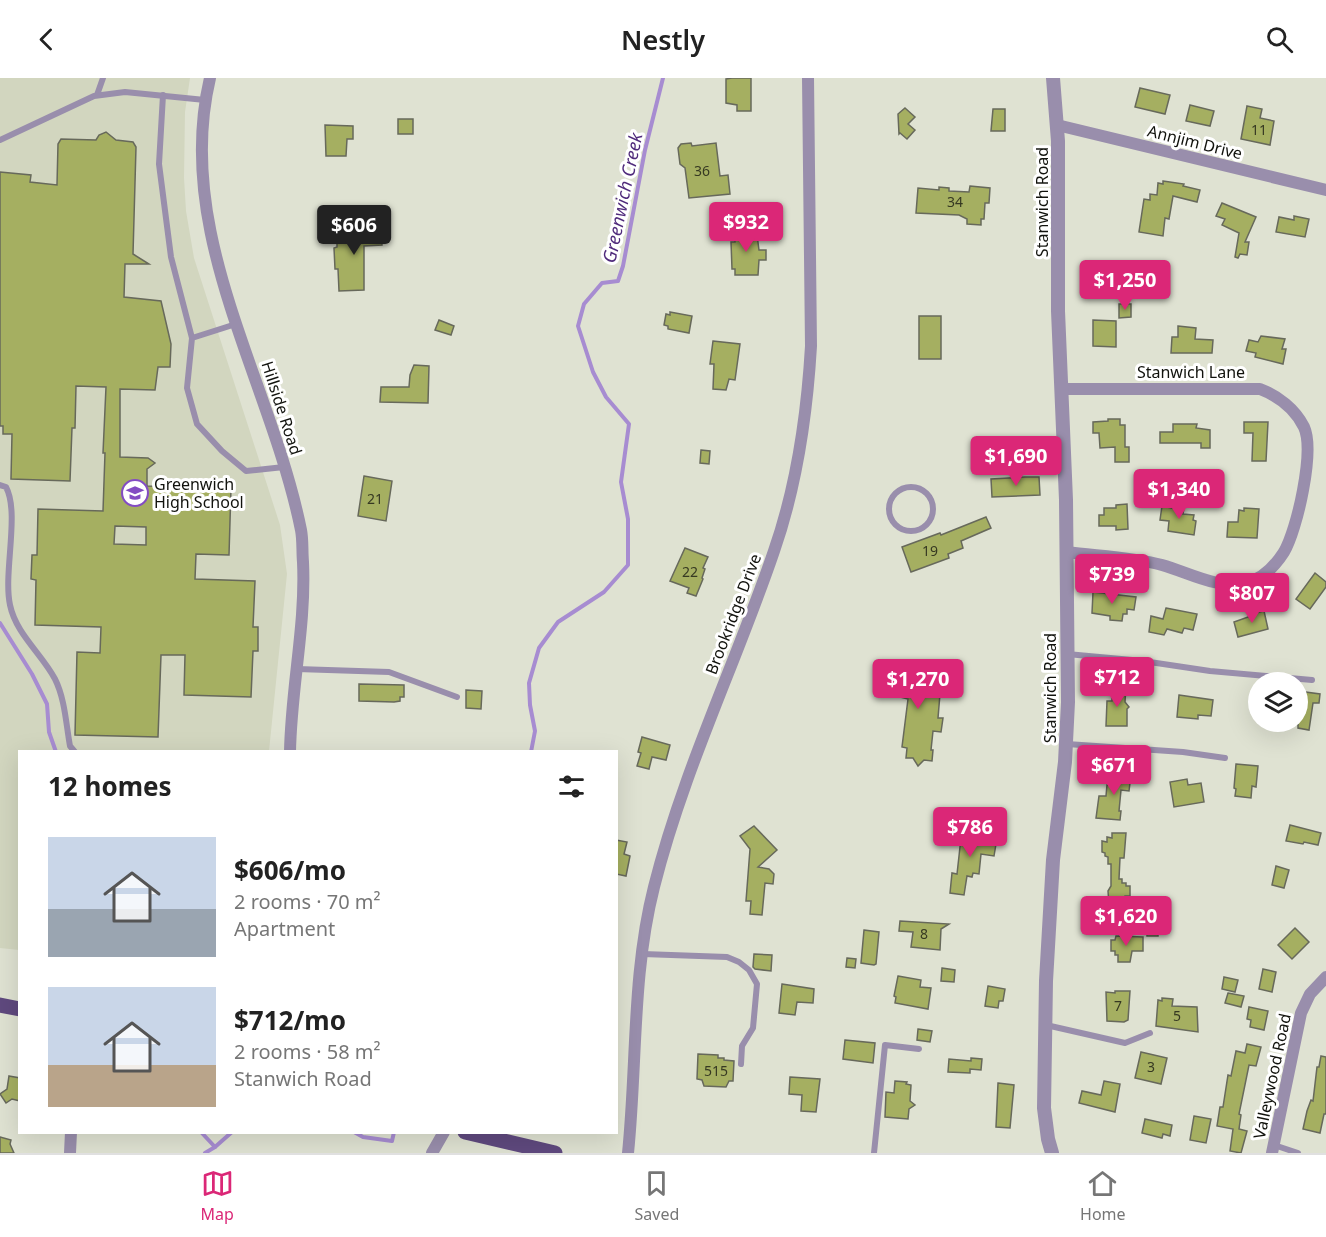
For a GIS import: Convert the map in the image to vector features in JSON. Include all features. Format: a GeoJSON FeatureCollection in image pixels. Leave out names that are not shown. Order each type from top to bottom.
{"type":"FeatureCollection","features":[{"type":"Feature","properties":{"kind":"main road"},"geometry":{"type":"LineString","coordinates":[[0,1005],[18,1009]]}},
{"type":"Feature","properties":{"kind":"main road"},"geometry":{"type":"LineString","coordinates":[[474,1134],[555,1153]]}},
{"type":"Feature","properties":{"kind":"street","name":"Hillside Road"},"geometry":{"type":"LineString","coordinates":[[210,78],[202,132],[202,177],[207,216],[214,251],[284,467],[301,533],[303,607],[291,728],[291,750]]}},
{"type":"Feature","properties":{"kind":"street","name":"Brookridge Drive"},"geometry":{"type":"LineString","coordinates":[[628,1153],[643,954],[654,888],[676,813],[774,551],[797,463],[811,346],[808,78]]}},
{"type":"Feature","properties":{"kind":"street","name":"Stanwich Road"},"geometry":{"type":"LineString","coordinates":[[1052,1153],[1044,1107],[1045,1025],[1051,884],[1067,744],[1067,552],[1058,311],[1057,125],[1053,78]]}},
{"type":"Feature","properties":{"kind":"street","name":"Annjim Drive"},"geometry":{"type":"LineString","coordinates":[[1057,125],[1326,190]]}},
{"type":"Feature","properties":{"kind":"street","name":"Stanwich Lane"},"geometry":{"type":"LineString","coordinates":[[1060,389],[1260,389],[1282,400],[1292,410],[1304,427],[1307,438],[1305,479],[1286,550],[1270,571],[1259,578],[1248,583],[1221,584],[1162,565],[1067,552]]}},
{"type":"Feature","properties":{"kind":"street","name":"Valleywood Road"},"geometry":{"type":"LineString","coordinates":[[1273,1149],[1301,1013],[1310,994],[1326,977]]}},
{"type":"Feature","properties":{"kind":"street"},"geometry":{"type":"LineString","coordinates":[[70,1153],[71,1134]]}},
{"type":"Feature","properties":{"kind":"street"},"geometry":{"type":"LineString","coordinates":[[432,1153],[443,1134]]}},
{"type":"Feature","properties":{"kind":"lane"},"geometry":{"type":"LineString","coordinates":[[97,95],[103,78]]}},
{"type":"Feature","properties":{"kind":"lane"},"geometry":{"type":"LineString","coordinates":[[0,140],[97,95],[125,92],[205,100]]}},
{"type":"Feature","properties":{"kind":"lane"},"geometry":{"type":"LineString","coordinates":[[163,95],[159,164],[171,257],[192,338],[188,388],[197,424],[222,451],[246,471],[284,467]]}},
{"type":"Feature","properties":{"kind":"lane"},"geometry":{"type":"LineString","coordinates":[[192,338],[237,324]]}},
{"type":"Feature","properties":{"kind":"lane"},"geometry":{"type":"LineString","coordinates":[[0,485],[6,487],[11,502],[8,591],[10,607],[16,625],[36,650],[55,680],[70,746],[73,750]]}},
{"type":"Feature","properties":{"kind":"lane"},"geometry":{"type":"LineString","coordinates":[[913,487],[925,492],[930,498],[933,511],[928,524],[916,531],[909,531],[896,526],[889,514],[889,507],[890,501],[899,490],[913,487]]}},
{"type":"Feature","properties":{"kind":"lane"},"geometry":{"type":"LineString","coordinates":[[1067,654],[1143,661],[1210,671],[1312,680]]}},
{"type":"Feature","properties":{"kind":"lane"},"geometry":{"type":"LineString","coordinates":[[297,669],[389,672],[457,697]]}},
{"type":"Feature","properties":{"kind":"lane"},"geometry":{"type":"LineString","coordinates":[[1067,744],[1183,752],[1225,758]]}},
{"type":"Feature","properties":{"kind":"lane"},"geometry":{"type":"LineString","coordinates":[[643,954],[727,957],[740,962],[749,970],[757,984],[757,991],[753,1028],[742,1046],[741,1064]]}},
{"type":"Feature","properties":{"kind":"lane"},"geometry":{"type":"LineString","coordinates":[[1045,1025],[1125,1042],[1150,1033]]}},
{"type":"Feature","properties":{"kind":"lane"},"geometry":{"type":"LineString","coordinates":[[873,1153],[885,1046],[919,1049]]}},
{"type":"Feature","properties":{"kind":"lane"},"geometry":{"type":"LineString","coordinates":[[1273,1149],[1298,1153]]}},
{"type":"Feature","properties":{"kind":"shaded area","name":"Greenwich High School"},"geometry":{"type":"Polygon","coordinates":[[[0,78],[190,78],[185,112],[184,178],[186,211],[194,258],[280,525],[287,574],[269,750],[18,750],[18,950],[0,948],[0,78]]]}},
{"type":"Feature","properties":{"kind":"building"},"geometry":{"type":"Polygon","coordinates":[[[751,78],[751,111],[737,111],[737,105],[726,103],[726,79],[751,78]]]}},
{"type":"Feature","properties":{"kind":"building"},"geometry":{"type":"Polygon","coordinates":[[[1140,88],[1170,95],[1165,114],[1135,107],[1140,88]]]}},
{"type":"Feature","properties":{"kind":"building"},"geometry":{"type":"Polygon","coordinates":[[[1190,105],[1214,111],[1210,126],[1186,121],[1190,105]]]}},
{"type":"Feature","properties":{"kind":"building"},"geometry":{"type":"Polygon","coordinates":[[[1247,106],[1262,109],[1260,118],[1274,121],[1270,145],[1241,139],[1247,106]]]}},
{"type":"Feature","properties":{"kind":"building"},"geometry":{"type":"Polygon","coordinates":[[[905,108],[915,117],[908,124],[915,130],[907,139],[899,134],[898,114],[905,108]]]}},
{"type":"Feature","properties":{"kind":"building"},"geometry":{"type":"Polygon","coordinates":[[[993,109],[1005,109],[1005,131],[991,131],[993,109]]]}},
{"type":"Feature","properties":{"kind":"building"},"geometry":{"type":"Polygon","coordinates":[[[398,119],[413,119],[413,134],[398,134],[398,119]]]}},
{"type":"Feature","properties":{"kind":"building"},"geometry":{"type":"Polygon","coordinates":[[[325,125],[353,126],[353,139],[347,139],[346,156],[326,156],[325,125]]]}},
{"type":"Feature","properties":{"kind":"building"},"geometry":{"type":"Polygon","coordinates":[[[106,132],[116,140],[133,142],[136,147],[133,254],[149,264],[125,264],[124,297],[161,301],[171,344],[170,367],[158,367],[155,390],[120,389],[120,457],[148,458],[155,463],[147,469],[147,486],[231,488],[229,555],[196,554],[195,579],[255,581],[253,627],[258,627],[258,651],[253,651],[251,697],[184,695],[185,655],[161,655],[158,737],[75,735],[77,652],[100,653],[101,627],[35,625],[36,580],[31,579],[32,555],[37,555],[38,509],[103,511],[106,387],[76,386],[70,481],[11,479],[12,434],[3,434],[3,426],[0,426],[0,172],[31,175],[30,182],[57,185],[58,144],[61,139],[96,140],[99,135],[106,132]],[[115,526],[114,544],[146,545],[146,527],[115,526]]]}},
{"type":"Feature","properties":{"kind":"building"},"geometry":{"type":"Polygon","coordinates":[[[691,143],[692,146],[716,143],[720,176],[728,175],[730,194],[689,198],[685,168],[680,164],[678,148],[681,144],[691,143]]]}},
{"type":"Feature","properties":{"kind":"building"},"geometry":{"type":"Polygon","coordinates":[[[1163,181],[1184,184],[1183,186],[1200,190],[1197,202],[1173,196],[1169,219],[1165,218],[1163,236],[1139,232],[1144,199],[1150,200],[1150,194],[1157,195],[1158,183],[1163,184],[1163,181]]]}},
{"type":"Feature","properties":{"kind":"building"},"geometry":{"type":"Polygon","coordinates":[[[970,186],[990,188],[989,203],[985,203],[984,219],[981,219],[981,225],[967,224],[967,219],[959,215],[916,213],[918,188],[939,190],[939,187],[949,188],[949,191],[969,192],[970,186]]]}},
{"type":"Feature","properties":{"kind":"building"},"geometry":{"type":"Polygon","coordinates":[[[1222,203],[1256,217],[1245,242],[1249,242],[1247,255],[1240,254],[1238,258],[1235,257],[1239,233],[1222,225],[1225,219],[1216,216],[1222,203]]]}},
{"type":"Feature","properties":{"kind":"building"},"geometry":{"type":"Polygon","coordinates":[[[1294,216],[1309,219],[1305,237],[1276,232],[1279,217],[1294,220],[1294,216]]]}},
{"type":"Feature","properties":{"kind":"building"},"geometry":{"type":"Polygon","coordinates":[[[751,227],[751,235],[757,235],[759,250],[766,250],[766,260],[759,260],[758,275],[735,275],[735,269],[732,269],[731,242],[735,242],[734,228],[751,227]]]}},
{"type":"Feature","properties":{"kind":"building"},"geometry":{"type":"Polygon","coordinates":[[[381,228],[382,245],[364,246],[364,290],[339,291],[334,248],[337,247],[337,230],[381,228]]]}},
{"type":"Feature","properties":{"kind":"building"},"geometry":{"type":"Polygon","coordinates":[[[1119,304],[1131,304],[1131,317],[1119,318],[1119,304]]]}},
{"type":"Feature","properties":{"kind":"building"},"geometry":{"type":"Polygon","coordinates":[[[670,312],[692,316],[689,333],[668,329],[668,326],[664,325],[666,314],[670,315],[670,312]]]}},
{"type":"Feature","properties":{"kind":"building"},"geometry":{"type":"Polygon","coordinates":[[[919,316],[941,316],[941,359],[919,359],[919,316]]]}},
{"type":"Feature","properties":{"kind":"building"},"geometry":{"type":"Polygon","coordinates":[[[439,320],[454,326],[451,335],[435,330],[439,320]]]}},
{"type":"Feature","properties":{"kind":"building"},"geometry":{"type":"Polygon","coordinates":[[[1093,320],[1116,321],[1116,347],[1093,346],[1093,320]]]}},
{"type":"Feature","properties":{"kind":"building"},"geometry":{"type":"Polygon","coordinates":[[[1178,326],[1196,328],[1195,339],[1213,340],[1212,353],[1171,353],[1172,337],[1178,337],[1178,326]]]}},
{"type":"Feature","properties":{"kind":"building"},"geometry":{"type":"Polygon","coordinates":[[[1261,336],[1285,339],[1282,349],[1286,349],[1283,364],[1255,357],[1256,353],[1246,351],[1249,340],[1258,342],[1261,336]]]}},
{"type":"Feature","properties":{"kind":"building"},"geometry":{"type":"Polygon","coordinates":[[[713,341],[740,344],[735,380],[729,379],[726,390],[713,389],[714,364],[710,364],[713,341]]]}},
{"type":"Feature","properties":{"kind":"building"},"geometry":{"type":"Polygon","coordinates":[[[414,365],[429,366],[428,403],[380,402],[381,387],[409,387],[414,365]]]}},
{"type":"Feature","properties":{"kind":"building"},"geometry":{"type":"Polygon","coordinates":[[[1108,419],[1120,419],[1120,425],[1125,425],[1125,447],[1129,447],[1129,462],[1115,462],[1115,447],[1100,448],[1099,433],[1093,433],[1093,422],[1108,421],[1108,419]]]}},
{"type":"Feature","properties":{"kind":"building"},"geometry":{"type":"Polygon","coordinates":[[[1244,422],[1268,422],[1266,461],[1252,461],[1253,433],[1244,433],[1244,422]]]}},
{"type":"Feature","properties":{"kind":"building"},"geometry":{"type":"Polygon","coordinates":[[[1173,424],[1197,424],[1196,428],[1210,430],[1210,448],[1201,448],[1201,443],[1160,443],[1160,432],[1173,432],[1173,424]]]}},
{"type":"Feature","properties":{"kind":"building"},"geometry":{"type":"Polygon","coordinates":[[[701,450],[710,451],[709,464],[700,463],[701,450]]]}},
{"type":"Feature","properties":{"kind":"building"},"geometry":{"type":"Polygon","coordinates":[[[364,476],[392,481],[386,521],[358,516],[364,476]]]}},
{"type":"Feature","properties":{"kind":"building"},"geometry":{"type":"Polygon","coordinates":[[[1039,477],[1040,495],[992,497],[991,479],[1039,477]]]}},
{"type":"Feature","properties":{"kind":"building"},"geometry":{"type":"Polygon","coordinates":[[[1185,502],[1183,514],[1194,515],[1193,520],[1196,521],[1194,535],[1168,531],[1169,521],[1160,520],[1162,506],[1176,509],[1185,502]]]}},
{"type":"Feature","properties":{"kind":"building"},"geometry":{"type":"Polygon","coordinates":[[[1127,504],[1128,529],[1116,530],[1116,526],[1099,526],[1099,515],[1104,515],[1104,508],[1116,508],[1116,505],[1127,504]]]}},
{"type":"Feature","properties":{"kind":"building"},"geometry":{"type":"Polygon","coordinates":[[[1244,508],[1259,509],[1257,538],[1227,537],[1228,522],[1238,522],[1239,510],[1244,511],[1244,508]]]}},
{"type":"Feature","properties":{"kind":"building"},"geometry":{"type":"Polygon","coordinates":[[[986,517],[991,528],[961,541],[963,548],[948,554],[949,558],[911,572],[902,547],[940,533],[941,535],[986,517]]]}},
{"type":"Feature","properties":{"kind":"building"},"geometry":{"type":"Polygon","coordinates":[[[685,548],[708,557],[696,596],[687,593],[689,588],[670,581],[685,548]]]}},
{"type":"Feature","properties":{"kind":"building"},"geometry":{"type":"Polygon","coordinates":[[[1315,573],[1326,582],[1326,587],[1310,609],[1296,599],[1315,573]]]}},
{"type":"Feature","properties":{"kind":"building"},"geometry":{"type":"Polygon","coordinates":[[[1093,592],[1136,597],[1134,610],[1127,609],[1127,614],[1123,614],[1122,621],[1110,620],[1110,616],[1092,613],[1093,592]]]}},
{"type":"Feature","properties":{"kind":"building"},"geometry":{"type":"Polygon","coordinates":[[[1166,608],[1197,614],[1193,630],[1184,628],[1182,633],[1167,629],[1164,635],[1149,632],[1151,616],[1163,619],[1166,608]]]}},
{"type":"Feature","properties":{"kind":"building"},"geometry":{"type":"Polygon","coordinates":[[[1264,611],[1268,629],[1238,637],[1234,622],[1264,611]]]}},
{"type":"Feature","properties":{"kind":"building"},"geometry":{"type":"Polygon","coordinates":[[[890,666],[932,671],[931,681],[941,682],[938,718],[943,718],[941,732],[933,731],[932,761],[924,760],[918,766],[913,758],[906,758],[907,748],[902,747],[908,699],[892,695],[892,691],[887,690],[890,666]]]}},
{"type":"Feature","properties":{"kind":"building"},"geometry":{"type":"Polygon","coordinates":[[[1122,671],[1135,671],[1134,684],[1122,683],[1122,671]]]}},
{"type":"Feature","properties":{"kind":"building"},"geometry":{"type":"Polygon","coordinates":[[[359,684],[404,685],[404,697],[394,702],[359,701],[359,684]]]}},
{"type":"Feature","properties":{"kind":"building"},"geometry":{"type":"Polygon","coordinates":[[[1112,686],[1126,686],[1125,702],[1129,707],[1127,726],[1106,726],[1107,701],[1112,701],[1112,686]]]}},
{"type":"Feature","properties":{"kind":"building"},"geometry":{"type":"Polygon","coordinates":[[[466,690],[482,691],[481,709],[466,708],[466,690]]]}},
{"type":"Feature","properties":{"kind":"building"},"geometry":{"type":"Polygon","coordinates":[[[1308,692],[1320,694],[1319,703],[1313,703],[1309,730],[1308,692]]]}},
{"type":"Feature","properties":{"kind":"building"},"geometry":{"type":"Polygon","coordinates":[[[1179,695],[1213,700],[1211,716],[1198,715],[1198,719],[1177,717],[1179,695]]]}},
{"type":"Feature","properties":{"kind":"building"},"geometry":{"type":"Polygon","coordinates":[[[642,737],[670,745],[666,760],[652,757],[649,769],[637,766],[642,737]]]}},
{"type":"Feature","properties":{"kind":"building"},"geometry":{"type":"Polygon","coordinates":[[[1236,764],[1258,766],[1256,787],[1252,786],[1251,798],[1235,796],[1236,764]]]}},
{"type":"Feature","properties":{"kind":"building"},"geometry":{"type":"Polygon","coordinates":[[[1116,768],[1130,770],[1129,775],[1131,775],[1129,791],[1121,790],[1120,820],[1096,818],[1099,796],[1106,796],[1107,785],[1114,786],[1116,768]]]}},
{"type":"Feature","properties":{"kind":"building"},"geometry":{"type":"Polygon","coordinates":[[[1187,779],[1188,785],[1201,783],[1204,802],[1174,807],[1170,782],[1187,779]]]}},
{"type":"Feature","properties":{"kind":"building"},"geometry":{"type":"Polygon","coordinates":[[[1290,825],[1321,833],[1318,845],[1286,841],[1290,825]]]}},
{"type":"Feature","properties":{"kind":"building"},"geometry":{"type":"Polygon","coordinates":[[[754,826],[777,850],[758,867],[769,869],[774,874],[773,884],[765,883],[762,915],[750,914],[751,901],[746,901],[750,849],[740,836],[754,826]]]}},
{"type":"Feature","properties":{"kind":"building"},"geometry":{"type":"Polygon","coordinates":[[[962,829],[986,831],[984,843],[996,844],[994,856],[981,854],[979,874],[973,873],[972,877],[967,876],[964,895],[950,893],[952,873],[957,874],[962,829]]]}},
{"type":"Feature","properties":{"kind":"building"},"geometry":{"type":"Polygon","coordinates":[[[1112,833],[1126,833],[1124,858],[1120,858],[1119,879],[1122,879],[1122,883],[1126,883],[1126,886],[1130,886],[1130,896],[1125,896],[1123,918],[1110,918],[1108,891],[1111,886],[1111,864],[1108,864],[1108,857],[1102,852],[1102,841],[1107,842],[1107,837],[1112,838],[1112,833]]]}},
{"type":"Feature","properties":{"kind":"building"},"geometry":{"type":"Polygon","coordinates":[[[618,840],[627,842],[624,854],[630,856],[626,876],[618,874],[618,840]]]}},
{"type":"Feature","properties":{"kind":"building"},"geometry":{"type":"Polygon","coordinates":[[[1276,866],[1289,870],[1284,888],[1272,885],[1276,866]]]}},
{"type":"Feature","properties":{"kind":"building"},"geometry":{"type":"Polygon","coordinates":[[[1153,908],[1165,909],[1164,921],[1153,921],[1153,908]]]}},
{"type":"Feature","properties":{"kind":"building"},"geometry":{"type":"Polygon","coordinates":[[[900,921],[949,924],[941,929],[940,950],[911,947],[913,932],[899,931],[900,921]]]}},
{"type":"Feature","properties":{"kind":"building"},"geometry":{"type":"Polygon","coordinates":[[[1147,926],[1158,926],[1158,936],[1147,936],[1147,926]]]}},
{"type":"Feature","properties":{"kind":"building"},"geometry":{"type":"Polygon","coordinates":[[[1295,928],[1309,942],[1292,959],[1278,945],[1295,928]]]}},
{"type":"Feature","properties":{"kind":"building"},"geometry":{"type":"Polygon","coordinates":[[[864,930],[879,932],[876,964],[874,965],[861,963],[864,930]]]}},
{"type":"Feature","properties":{"kind":"building"},"geometry":{"type":"Polygon","coordinates":[[[1116,936],[1143,937],[1143,951],[1132,951],[1130,962],[1118,962],[1118,955],[1115,955],[1115,951],[1111,951],[1111,940],[1115,940],[1116,936]]]}},
{"type":"Feature","properties":{"kind":"building"},"geometry":{"type":"Polygon","coordinates":[[[754,954],[772,955],[771,971],[753,967],[754,954]]]}},
{"type":"Feature","properties":{"kind":"building"},"geometry":{"type":"Polygon","coordinates":[[[847,958],[856,959],[855,968],[846,967],[847,958]]]}},
{"type":"Feature","properties":{"kind":"building"},"geometry":{"type":"Polygon","coordinates":[[[942,968],[955,970],[954,982],[941,981],[942,968]]]}},
{"type":"Feature","properties":{"kind":"building"},"geometry":{"type":"Polygon","coordinates":[[[1263,969],[1276,972],[1272,992],[1259,989],[1263,969]]]}},
{"type":"Feature","properties":{"kind":"building"},"geometry":{"type":"Polygon","coordinates":[[[898,976],[921,980],[920,987],[931,988],[928,1009],[895,1003],[898,976]]]}},
{"type":"Feature","properties":{"kind":"building"},"geometry":{"type":"Polygon","coordinates":[[[1224,977],[1238,980],[1235,992],[1222,989],[1224,977]]]}},
{"type":"Feature","properties":{"kind":"building"},"geometry":{"type":"Polygon","coordinates":[[[782,984],[814,989],[813,1003],[797,1002],[795,1015],[779,1013],[782,984]]]}},
{"type":"Feature","properties":{"kind":"building"},"geometry":{"type":"Polygon","coordinates":[[[988,986],[1005,989],[1003,1001],[999,1001],[998,1008],[985,1006],[988,986]]]}},
{"type":"Feature","properties":{"kind":"building"},"geometry":{"type":"Polygon","coordinates":[[[1115,991],[1130,991],[1128,1020],[1124,1022],[1107,1021],[1106,992],[1115,993],[1115,991]]]}},
{"type":"Feature","properties":{"kind":"building"},"geometry":{"type":"Polygon","coordinates":[[[1228,993],[1244,996],[1241,1007],[1225,1003],[1228,993]]]}},
{"type":"Feature","properties":{"kind":"building"},"geometry":{"type":"Polygon","coordinates":[[[1162,998],[1173,999],[1172,1006],[1197,1007],[1198,1032],[1156,1026],[1158,1000],[1162,1001],[1162,998]]]}},
{"type":"Feature","properties":{"kind":"building"},"geometry":{"type":"Polygon","coordinates":[[[1249,1007],[1268,1011],[1264,1030],[1250,1027],[1251,1020],[1247,1019],[1249,1007]]]}},
{"type":"Feature","properties":{"kind":"building"},"geometry":{"type":"Polygon","coordinates":[[[918,1029],[932,1031],[930,1042],[917,1040],[918,1029]]]}},
{"type":"Feature","properties":{"kind":"building"},"geometry":{"type":"Polygon","coordinates":[[[845,1040],[875,1043],[873,1063],[843,1059],[845,1040]]]}},
{"type":"Feature","properties":{"kind":"building"},"geometry":{"type":"Polygon","coordinates":[[[1247,1044],[1261,1047],[1256,1066],[1249,1065],[1239,1114],[1241,1115],[1239,1129],[1247,1131],[1241,1153],[1230,1151],[1233,1129],[1217,1126],[1220,1107],[1223,1107],[1228,1075],[1231,1076],[1236,1051],[1245,1053],[1247,1044]]]}},
{"type":"Feature","properties":{"kind":"building"},"geometry":{"type":"Polygon","coordinates":[[[1141,1052],[1167,1058],[1161,1084],[1135,1078],[1141,1052]]]}},
{"type":"Feature","properties":{"kind":"building"},"geometry":{"type":"Polygon","coordinates":[[[698,1054],[718,1055],[718,1058],[734,1061],[733,1081],[729,1081],[726,1087],[704,1086],[702,1080],[697,1079],[698,1054]]]}},
{"type":"Feature","properties":{"kind":"building"},"geometry":{"type":"Polygon","coordinates":[[[1321,1056],[1326,1057],[1326,1114],[1324,1114],[1320,1133],[1303,1129],[1307,1111],[1311,1100],[1313,1101],[1317,1067],[1319,1067],[1321,1056]]]}},
{"type":"Feature","properties":{"kind":"building"},"geometry":{"type":"Polygon","coordinates":[[[971,1058],[982,1059],[981,1070],[970,1069],[970,1073],[948,1072],[949,1059],[971,1061],[971,1058]]]}},
{"type":"Feature","properties":{"kind":"building"},"geometry":{"type":"Polygon","coordinates":[[[9,1076],[18,1078],[18,1100],[12,1099],[6,1103],[0,1094],[7,1089],[9,1076]]]}},
{"type":"Feature","properties":{"kind":"building"},"geometry":{"type":"Polygon","coordinates":[[[790,1077],[820,1079],[816,1112],[801,1111],[802,1095],[789,1094],[790,1077]]]}},
{"type":"Feature","properties":{"kind":"building"},"geometry":{"type":"Polygon","coordinates":[[[895,1081],[907,1082],[906,1084],[911,1085],[910,1101],[915,1105],[909,1109],[908,1119],[885,1117],[886,1092],[894,1093],[895,1081]]]}},
{"type":"Feature","properties":{"kind":"building"},"geometry":{"type":"Polygon","coordinates":[[[1104,1081],[1120,1084],[1115,1112],[1079,1103],[1082,1091],[1101,1095],[1104,1081]]]}},
{"type":"Feature","properties":{"kind":"building"},"geometry":{"type":"Polygon","coordinates":[[[998,1083],[1014,1085],[1010,1128],[996,1127],[998,1083]]]}},
{"type":"Feature","properties":{"kind":"building"},"geometry":{"type":"Polygon","coordinates":[[[1194,1116],[1211,1119],[1206,1143],[1190,1140],[1194,1116]]]}},
{"type":"Feature","properties":{"kind":"building"},"geometry":{"type":"Polygon","coordinates":[[[1145,1119],[1172,1125],[1170,1136],[1163,1134],[1162,1138],[1142,1133],[1145,1119]]]}},
{"type":"Feature","properties":{"kind":"building"},"geometry":{"type":"Polygon","coordinates":[[[0,1137],[11,1140],[10,1144],[14,1153],[0,1153],[0,1137]]]}},
{"type":"Feature","properties":{"kind":"waterway","name":"Greenwich Creek"},"geometry":{"type":"LineString","coordinates":[[531,750],[535,731],[529,683],[539,648],[558,622],[604,592],[628,565],[628,519],[621,482],[629,424],[606,397],[593,372],[578,326],[584,304],[602,283],[618,281],[623,266],[645,150],[663,78]]}},
{"type":"Feature","properties":{"kind":"waterway"},"geometry":{"type":"LineString","coordinates":[[0,623],[32,674],[47,704],[49,732],[55,750]]}},
{"type":"Feature","properties":{"kind":"waterway"},"geometry":{"type":"LineString","coordinates":[[203,1134],[215,1147]]}},
{"type":"Feature","properties":{"kind":"waterway","name":"Greenwich Creek"},"geometry":{"type":"LineString","coordinates":[[205,1153],[230,1134]]}},
{"type":"Feature","properties":{"kind":"waterway","name":"Greenwich Creek"},"geometry":{"type":"LineString","coordinates":[[358,1134],[363,1137],[392,1141],[394,1134]]}},
{"type":"Feature","properties":{"kind":"place","name":"Greenwich High School"},"geometry":{"type":"Point","coordinates":[135,493]}}]}
